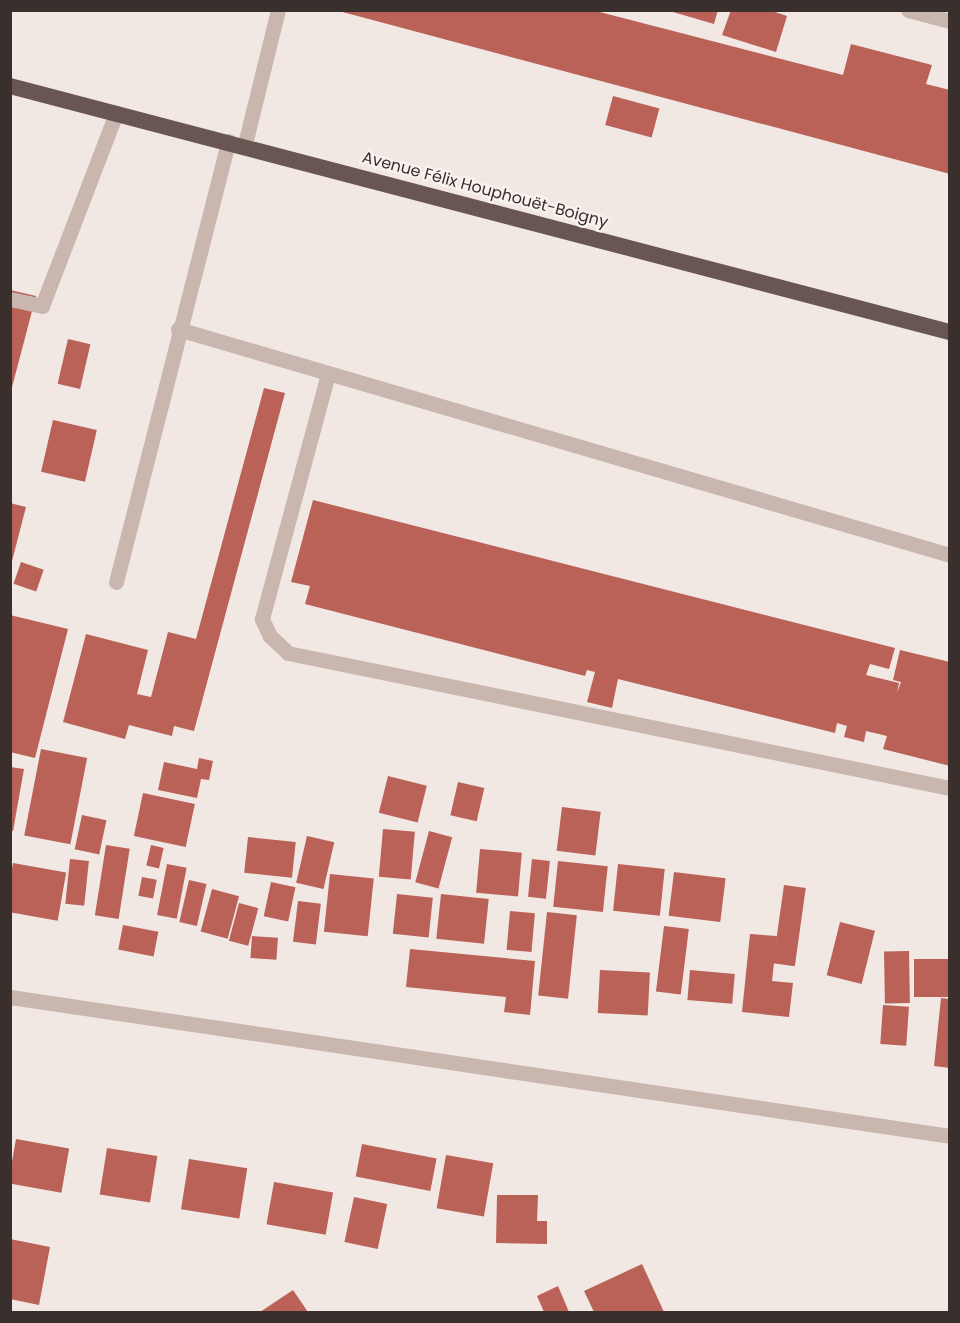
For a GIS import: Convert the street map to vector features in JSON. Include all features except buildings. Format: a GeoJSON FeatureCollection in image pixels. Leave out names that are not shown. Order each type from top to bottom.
{"type":"FeatureCollection","features":[{"type":"Feature","properties":{"kind":"highway","name":"Avenue Félix Houphouët-Boigny"},"geometry":{"type":"LineString","coordinates":[[10,86],[236,143],[950,332]]}},
{"type":"Feature","properties":{"kind":"street"},"geometry":{"type":"LineString","coordinates":[[116,582],[178,329],[278,10]]}},
{"type":"Feature","properties":{"kind":"street"},"geometry":{"type":"LineString","coordinates":[[908,10],[950,21]]}},
{"type":"Feature","properties":{"kind":"street"},"geometry":{"type":"LineString","coordinates":[[10,299],[42,306],[116,112]]}},
{"type":"Feature","properties":{"kind":"street"},"geometry":{"type":"LineString","coordinates":[[178,329],[950,555]]}},
{"type":"Feature","properties":{"kind":"street"},"geometry":{"type":"LineString","coordinates":[[328,374],[262,619],[270,636],[288,653],[950,788]]}},
{"type":"Feature","properties":{"kind":"street"},"geometry":{"type":"LineString","coordinates":[[10,997],[950,1136]]}}]}
